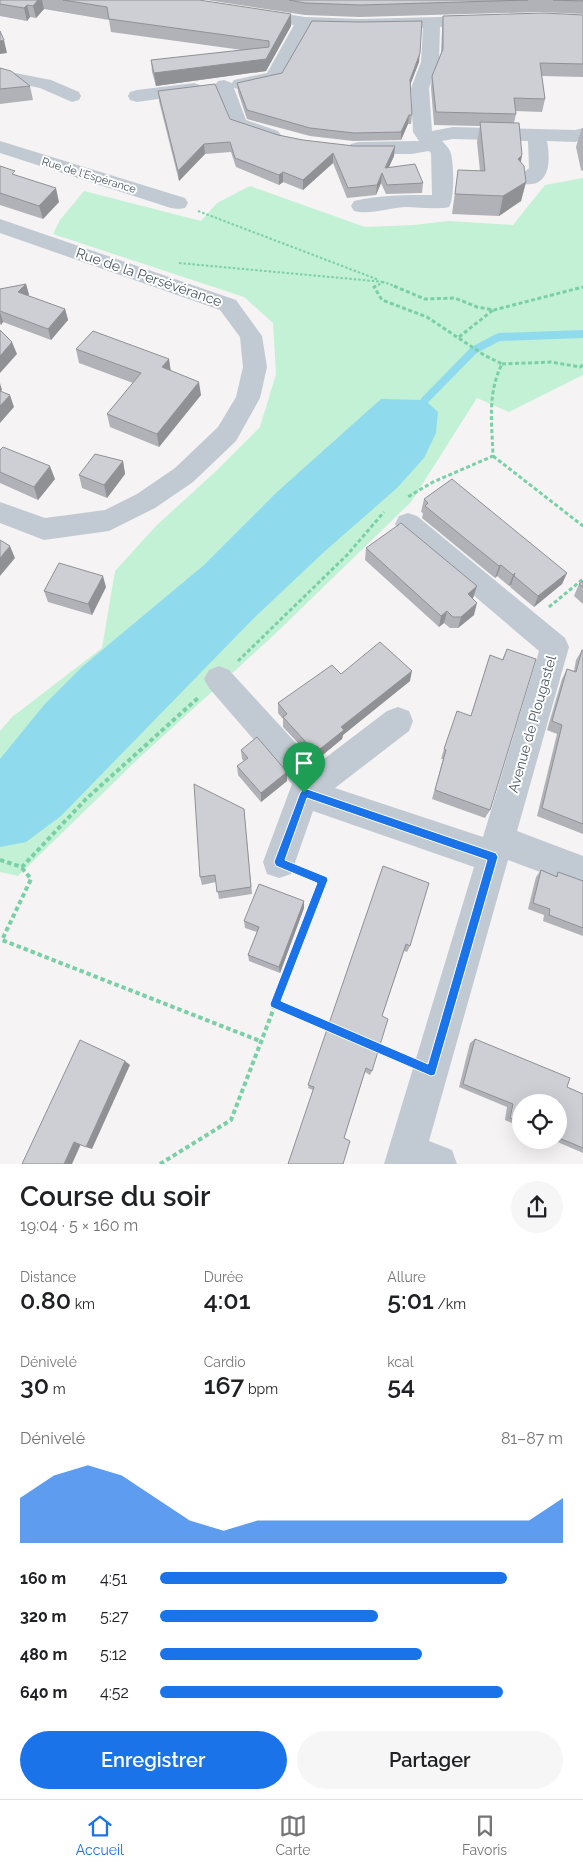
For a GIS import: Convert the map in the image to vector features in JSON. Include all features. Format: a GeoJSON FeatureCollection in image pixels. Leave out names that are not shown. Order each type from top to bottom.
{"type":"FeatureCollection","features":[{"type":"Feature","properties":{"kind":"street"},"geometry":{"type":"LineString","coordinates":[[241,12],[305,22],[360,24],[493,20]]}},
{"type":"Feature","properties":{"kind":"street"},"geometry":{"type":"LineString","coordinates":[[137,96],[261,82],[274,77],[305,22]]}},
{"type":"Feature","properties":{"kind":"street"},"geometry":{"type":"LineString","coordinates":[[360,206],[405,200],[442,202],[441,152],[422,132],[420,88],[430,62],[432,22]]}},
{"type":"Feature","properties":{"kind":"street"},"geometry":{"type":"LineString","coordinates":[[0,75],[46,84],[72,96]]}},
{"type":"Feature","properties":{"kind":"street"},"geometry":{"type":"LineString","coordinates":[[224,85],[238,123],[252,130],[287,139]]}},
{"type":"Feature","properties":{"kind":"street"},"geometry":{"type":"LineString","coordinates":[[343,147],[411,148],[453,133],[575,136],[583,134]]}},
{"type":"Feature","properties":{"kind":"street"},"geometry":{"type":"LineString","coordinates":[[526,179],[533,178],[538,173],[540,166],[537,135]]}},
{"type":"Feature","properties":{"kind":"street","name":"Rue de l'Espérance"},"geometry":{"type":"LineString","coordinates":[[0,147],[178,203]]}},
{"type":"Feature","properties":{"kind":"street","name":"Rue de la Persévérance"},"geometry":{"type":"LineString","coordinates":[[0,226],[228,305],[251,336],[255,367],[248,398],[227,434],[184,475],[146,501],[109,520],[44,529],[0,512]]}},
{"type":"Feature","properties":{"kind":"street","name":"Avenue de Plougastel"},"geometry":{"type":"LineString","coordinates":[[399,511],[555,647],[496,848]]}},
{"type":"Feature","properties":{"kind":"street"},"geometry":{"type":"LineString","coordinates":[[219,679],[309,789],[496,848],[583,872]]}},
{"type":"Feature","properties":{"kind":"street"},"geometry":{"type":"LineString","coordinates":[[279,862],[309,789],[398,721]]}},
{"type":"Feature","properties":{"kind":"street"},"geometry":{"type":"LineString","coordinates":[[416,1160],[431,1071],[496,848]]}},
{"type":"Feature","properties":{"kind":"path"},"geometry":{"type":"LineString","coordinates":[[178,203],[424,298],[455,298],[476,307],[494,310],[583,288]]}},
{"type":"Feature","properties":{"kind":"path"},"geometry":{"type":"LineString","coordinates":[[178,263],[384,282]]}},
{"type":"Feature","properties":{"kind":"path"},"geometry":{"type":"LineString","coordinates":[[384,282],[374,288],[382,300],[427,317],[484,355],[502,364],[551,362],[580,367],[583,365]]}},
{"type":"Feature","properties":{"kind":"path"},"geometry":{"type":"LineString","coordinates":[[459,337],[494,310]]}},
{"type":"Feature","properties":{"kind":"path"},"geometry":{"type":"LineString","coordinates":[[502,364],[494,379],[490,395],[493,456],[583,526]]}},
{"type":"Feature","properties":{"kind":"path"},"geometry":{"type":"LineString","coordinates":[[22,868],[86,799],[219,679],[347,555],[377,518],[399,511],[432,482],[493,456]]}},
{"type":"Feature","properties":{"kind":"path"},"geometry":{"type":"LineString","coordinates":[[528,625],[583,578]]}},
{"type":"Feature","properties":{"kind":"path"},"geometry":{"type":"LineString","coordinates":[[0,860],[22,868],[31,879],[1,941],[260,1041]]}},
{"type":"Feature","properties":{"kind":"path"},"geometry":{"type":"LineString","coordinates":[[160,1164],[231,1120],[323,880],[279,862]]}},
{"type":"Feature","properties":{"kind":"path"},"geometry":{"type":"LineString","coordinates":[[275,1004],[339,1031]]}},
{"type":"Feature","properties":{"kind":"path"},"geometry":{"type":"LineString","coordinates":[[367,1043],[431,1071]]}},
{"type":"Feature","properties":{"kind":"green space"},"geometry":{"type":"Polygon","coordinates":[[[583,178],[583,375],[509,412],[477,398],[411,502],[274,635],[138,759],[18,876],[0,872],[0,731],[12,717],[102,648],[115,571],[156,526],[215,472],[260,427],[276,374],[273,323],[244,297],[53,234],[60,220],[84,191],[201,221],[217,203],[250,186],[365,227],[414,225],[448,221],[513,225],[545,185],[583,178]]]}},
{"type":"Feature","properties":{"kind":"water"},"geometry":{"type":"Polygon","coordinates":[[[381,399],[425,400],[438,412],[436,433],[424,458],[397,488],[324,552],[253,619],[61,816],[26,842],[0,847],[0,759],[44,705],[83,666],[204,565],[277,492],[381,399]]]}},
{"type":"Feature","properties":{"kind":"building"},"geometry":{"type":"Polygon","coordinates":[[[0,0],[38,0],[33,6],[27,5],[24,8],[0,4],[0,0]]]}},
{"type":"Feature","properties":{"kind":"building"},"geometry":{"type":"Polygon","coordinates":[[[63,0],[199,0],[291,14],[266,59],[154,73],[151,60],[269,47],[269,41],[109,19],[107,7],[63,0]]]}},
{"type":"Feature","properties":{"kind":"building"},"geometry":{"type":"Polygon","coordinates":[[[289,0],[528,0],[361,5],[305,3],[289,0]]]}},
{"type":"Feature","properties":{"kind":"building"},"geometry":{"type":"Polygon","coordinates":[[[544,13],[583,15],[583,64],[540,63],[545,99],[514,98],[516,114],[436,112],[432,76],[443,49],[443,16],[544,13]]]}},
{"type":"Feature","properties":{"kind":"building"},"geometry":{"type":"Polygon","coordinates":[[[312,21],[422,21],[420,53],[410,80],[412,115],[409,115],[401,132],[354,133],[310,128],[247,110],[237,83],[282,73],[312,21]]]}},
{"type":"Feature","properties":{"kind":"building"},"geometry":{"type":"Polygon","coordinates":[[[0,31],[4,40],[0,41],[0,31]]]}},
{"type":"Feature","properties":{"kind":"building"},"geometry":{"type":"Polygon","coordinates":[[[0,68],[11,71],[30,86],[0,89],[0,68]]]}},
{"type":"Feature","properties":{"kind":"building"},"geometry":{"type":"Polygon","coordinates":[[[215,84],[230,119],[278,135],[303,140],[354,146],[395,146],[385,168],[415,164],[423,183],[387,185],[382,173],[377,185],[348,188],[333,153],[303,180],[283,172],[279,175],[235,158],[230,142],[204,144],[178,171],[158,91],[215,84]]]}},
{"type":"Feature","properties":{"kind":"building"},"geometry":{"type":"Polygon","coordinates":[[[480,122],[519,123],[522,155],[518,159],[524,166],[526,182],[503,196],[455,194],[458,170],[485,171],[480,122]]]}},
{"type":"Feature","properties":{"kind":"building"},"geometry":{"type":"Polygon","coordinates":[[[0,166],[15,171],[12,174],[56,188],[39,206],[0,193],[0,166]]]}},
{"type":"Feature","properties":{"kind":"building"},"geometry":{"type":"Polygon","coordinates":[[[26,284],[18,292],[65,309],[48,329],[0,311],[0,289],[26,284]]]}},
{"type":"Feature","properties":{"kind":"building"},"geometry":{"type":"Polygon","coordinates":[[[0,330],[12,342],[0,356],[0,330]]]}},
{"type":"Feature","properties":{"kind":"building"},"geometry":{"type":"Polygon","coordinates":[[[93,331],[169,359],[162,367],[199,382],[157,434],[107,414],[141,373],[76,349],[93,331]]]}},
{"type":"Feature","properties":{"kind":"building"},"geometry":{"type":"Polygon","coordinates":[[[0,391],[10,395],[0,406],[0,391]]]}},
{"type":"Feature","properties":{"kind":"building"},"geometry":{"type":"Polygon","coordinates":[[[3,447],[50,466],[34,487],[0,472],[0,450],[3,447]]]}},
{"type":"Feature","properties":{"kind":"building"},"geometry":{"type":"Polygon","coordinates":[[[95,454],[123,461],[104,485],[79,475],[95,454]]]}},
{"type":"Feature","properties":{"kind":"building"},"geometry":{"type":"Polygon","coordinates":[[[452,479],[567,573],[538,596],[514,576],[515,573],[513,575],[501,565],[499,566],[425,506],[428,503],[424,499],[452,479]]]}},
{"type":"Feature","properties":{"kind":"building"},"geometry":{"type":"Polygon","coordinates":[[[401,523],[477,586],[468,594],[477,603],[461,617],[453,617],[447,611],[441,616],[366,548],[401,523]]]}},
{"type":"Feature","properties":{"kind":"building"},"geometry":{"type":"Polygon","coordinates":[[[0,540],[10,546],[0,558],[0,540]]]}},
{"type":"Feature","properties":{"kind":"building"},"geometry":{"type":"Polygon","coordinates":[[[59,563],[103,576],[88,604],[44,591],[59,563]]]}},
{"type":"Feature","properties":{"kind":"building"},"geometry":{"type":"Polygon","coordinates":[[[380,642],[412,671],[341,727],[344,730],[320,749],[317,746],[313,750],[283,717],[287,714],[278,703],[332,665],[341,674],[380,642]]]}},
{"type":"Feature","properties":{"kind":"building"},"geometry":{"type":"Polygon","coordinates":[[[507,649],[536,659],[490,810],[435,790],[446,750],[444,749],[457,711],[471,716],[490,655],[503,660],[507,649]]]}},
{"type":"Feature","properties":{"kind":"building"},"geometry":{"type":"Polygon","coordinates":[[[582,650],[583,824],[542,808],[562,725],[552,721],[567,669],[576,672],[582,650]]]}},
{"type":"Feature","properties":{"kind":"building"},"geometry":{"type":"Polygon","coordinates":[[[257,737],[287,772],[261,793],[237,766],[248,758],[241,750],[257,737]]]}},
{"type":"Feature","properties":{"kind":"building"},"geometry":{"type":"Polygon","coordinates":[[[194,784],[244,809],[251,887],[217,892],[215,875],[200,877],[194,784]]]}},
{"type":"Feature","properties":{"kind":"building"},"geometry":{"type":"Polygon","coordinates":[[[383,866],[429,883],[410,946],[406,944],[382,1016],[388,1019],[372,1071],[366,1068],[344,1138],[350,1141],[343,1164],[288,1164],[314,1087],[308,1085],[383,866]]]}},
{"type":"Feature","properties":{"kind":"building"},"geometry":{"type":"Polygon","coordinates":[[[541,870],[557,877],[558,872],[583,881],[583,928],[549,915],[550,909],[533,903],[541,870]]]}},
{"type":"Feature","properties":{"kind":"building"},"geometry":{"type":"Polygon","coordinates":[[[259,884],[304,901],[279,967],[248,955],[259,927],[244,921],[259,884]]]}},
{"type":"Feature","properties":{"kind":"building"},"geometry":{"type":"Polygon","coordinates":[[[475,1039],[570,1078],[567,1087],[583,1094],[583,1148],[567,1141],[567,1094],[512,1094],[512,1104],[463,1084],[475,1039]]]}},
{"type":"Feature","properties":{"kind":"building"},"geometry":{"type":"Polygon","coordinates":[[[80,1040],[125,1061],[86,1147],[74,1142],[64,1164],[22,1164],[80,1040]]]}},
{"type":"Feature","properties":{"kind":"waterway"},"geometry":{"type":"LineString","coordinates":[[425,400],[474,350],[499,337],[583,334]]}},
{"type":"Feature","properties":{"kind":"route"},"geometry":{"type":"LineString","coordinates":[[304,793],[493,857],[431,1071],[275,1004],[323,880],[279,862],[304,793]]}}]}
